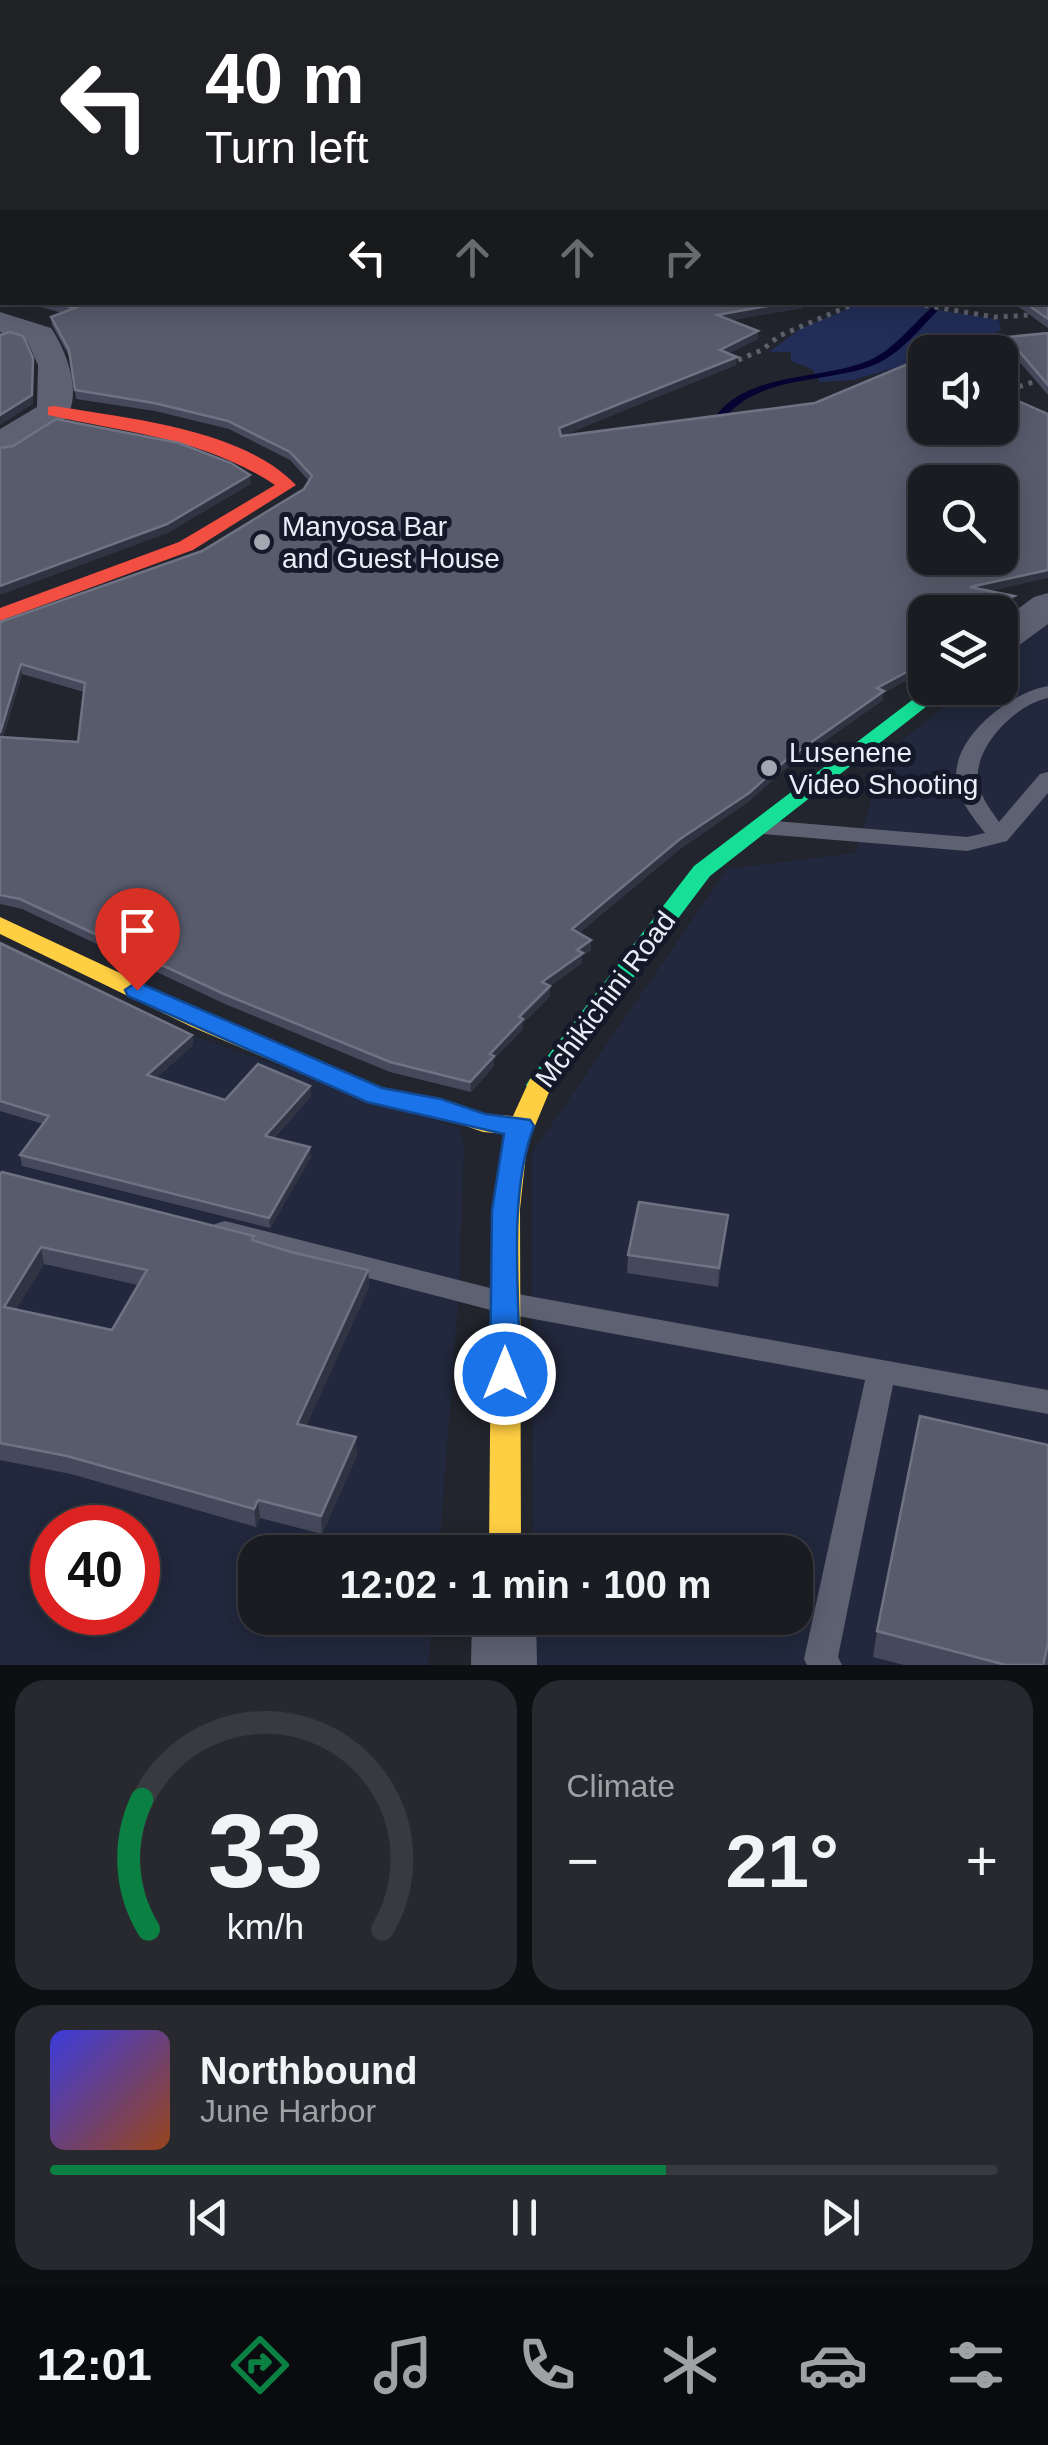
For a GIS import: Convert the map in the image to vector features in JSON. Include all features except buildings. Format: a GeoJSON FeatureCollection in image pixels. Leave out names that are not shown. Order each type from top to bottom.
{"type":"FeatureCollection","features":[{"type":"Feature","properties":{"kind":"street"},"geometry":{"type":"LineString","coordinates":[[0,322],[40,335],[54,365],[54,410]]}},
{"type":"Feature","properties":{"kind":"street"},"geometry":{"type":"LineString","coordinates":[[0,444],[54,410],[209,441],[263,464],[286,485],[186,546],[0,615]]}},
{"type":"Feature","properties":{"kind":"street"},"geometry":{"type":"LineString","coordinates":[[1018,628],[1048,605]]}},
{"type":"Feature","properties":{"kind":"street","name":"Mchikichini Road"},"geometry":{"type":"LineString","coordinates":[[504,1535],[506,1210],[514,1144],[533,1094],[702,871],[918,705]]}},
{"type":"Feature","properties":{"kind":"street"},"geometry":{"type":"LineString","coordinates":[[0,925],[201,1020],[376,1096],[441,1108],[483,1123],[521,1126]]}},
{"type":"Feature","properties":{"kind":"street"},"geometry":{"type":"LineString","coordinates":[[504,1635],[504,1665]]}},
{"type":"Feature","properties":{"kind":"lane"},"geometry":{"type":"LineString","coordinates":[[998,836],[973,797],[966,780],[967,766],[1011,705],[1027,695],[1048,692]]}},
{"type":"Feature","properties":{"kind":"lane"},"geometry":{"type":"LineString","coordinates":[[760,827],[967,844],[998,836],[1048,778]]}},
{"type":"Feature","properties":{"kind":"lane"},"geometry":{"type":"LineString","coordinates":[[206,1226],[506,1303],[1048,1402]]}},
{"type":"Feature","properties":{"kind":"lane"},"geometry":{"type":"LineString","coordinates":[[825,1665],[821,1659],[881,1372]]}},
{"type":"Feature","properties":{"kind":"path"},"geometry":{"type":"LineString","coordinates":[[720,353],[738,360],[762,350],[778,336],[851,305]]}},
{"type":"Feature","properties":{"kind":"path"},"geometry":{"type":"LineString","coordinates":[[920,305],[981,317],[1029,319],[1048,314]]}},
{"type":"Feature","properties":{"kind":"path"},"geometry":{"type":"LineString","coordinates":[[1018,386],[1048,378]]}},
{"type":"Feature","properties":{"kind":"shaded area"},"geometry":{"type":"Polygon","coordinates":[[[855,305],[911,305],[999,320],[1001,330],[992,335],[908,335],[908,364],[853,380],[820,382],[812,369],[791,361],[791,352],[769,352],[800,329],[855,305]]]}},
{"type":"Feature","properties":{"kind":"shaded area"},"geometry":{"type":"Polygon","coordinates":[[[1048,622],[1048,1665],[534,1665],[534,1635],[813,1635],[813,1535],[533,1535],[532,1153],[727,869],[855,853],[886,753],[946,705],[1018,705],[1018,646],[1048,622]]]}},
{"type":"Feature","properties":{"kind":"shaded area"},"geometry":{"type":"Polygon","coordinates":[[[0,969],[458,1128],[464,1144],[459,1288],[440,1535],[238,1535],[238,1635],[431,1635],[428,1665],[0,1665],[0,969]]]}},
{"type":"Feature","properties":{"kind":"waterway"},"geometry":{"type":"LineString","coordinates":[[712,430],[724,412],[760,390],[878,360],[934,310]]}},
{"type":"Feature","properties":{"kind":"traffic: fast"},"geometry":{"type":"LineString","coordinates":[[539,1085],[702,871],[918,705]]}},
{"type":"Feature","properties":{"kind":"traffic: slow"},"geometry":{"type":"LineString","coordinates":[[0,925],[201,1021],[376,1095],[441,1108],[483,1123],[521,1126]]}},
{"type":"Feature","properties":{"kind":"traffic: slow"},"geometry":{"type":"LineString","coordinates":[[505,1535],[506,1209],[514,1145],[539,1085]]}},
{"type":"Feature","properties":{"kind":"traffic: jam"},"geometry":{"type":"LineString","coordinates":[[0,615],[186,546],[287,485],[261,467],[205,442],[54,411]]}},
{"type":"Feature","properties":{"kind":"place","name":"Manyosa Bar and Guest House"},"geometry":{"type":"Point","coordinates":[262,542]}},
{"type":"Feature","properties":{"kind":"place","name":"Lusenene Video Shooting"},"geometry":{"type":"Point","coordinates":[769,768]}},
{"type":"Feature","properties":{"kind":"route"},"geometry":{"type":"LineString","coordinates":[[137,990],[376,1096],[441,1108],[483,1123],[521,1126],[514,1144],[506,1210],[505,1374]]}}]}
